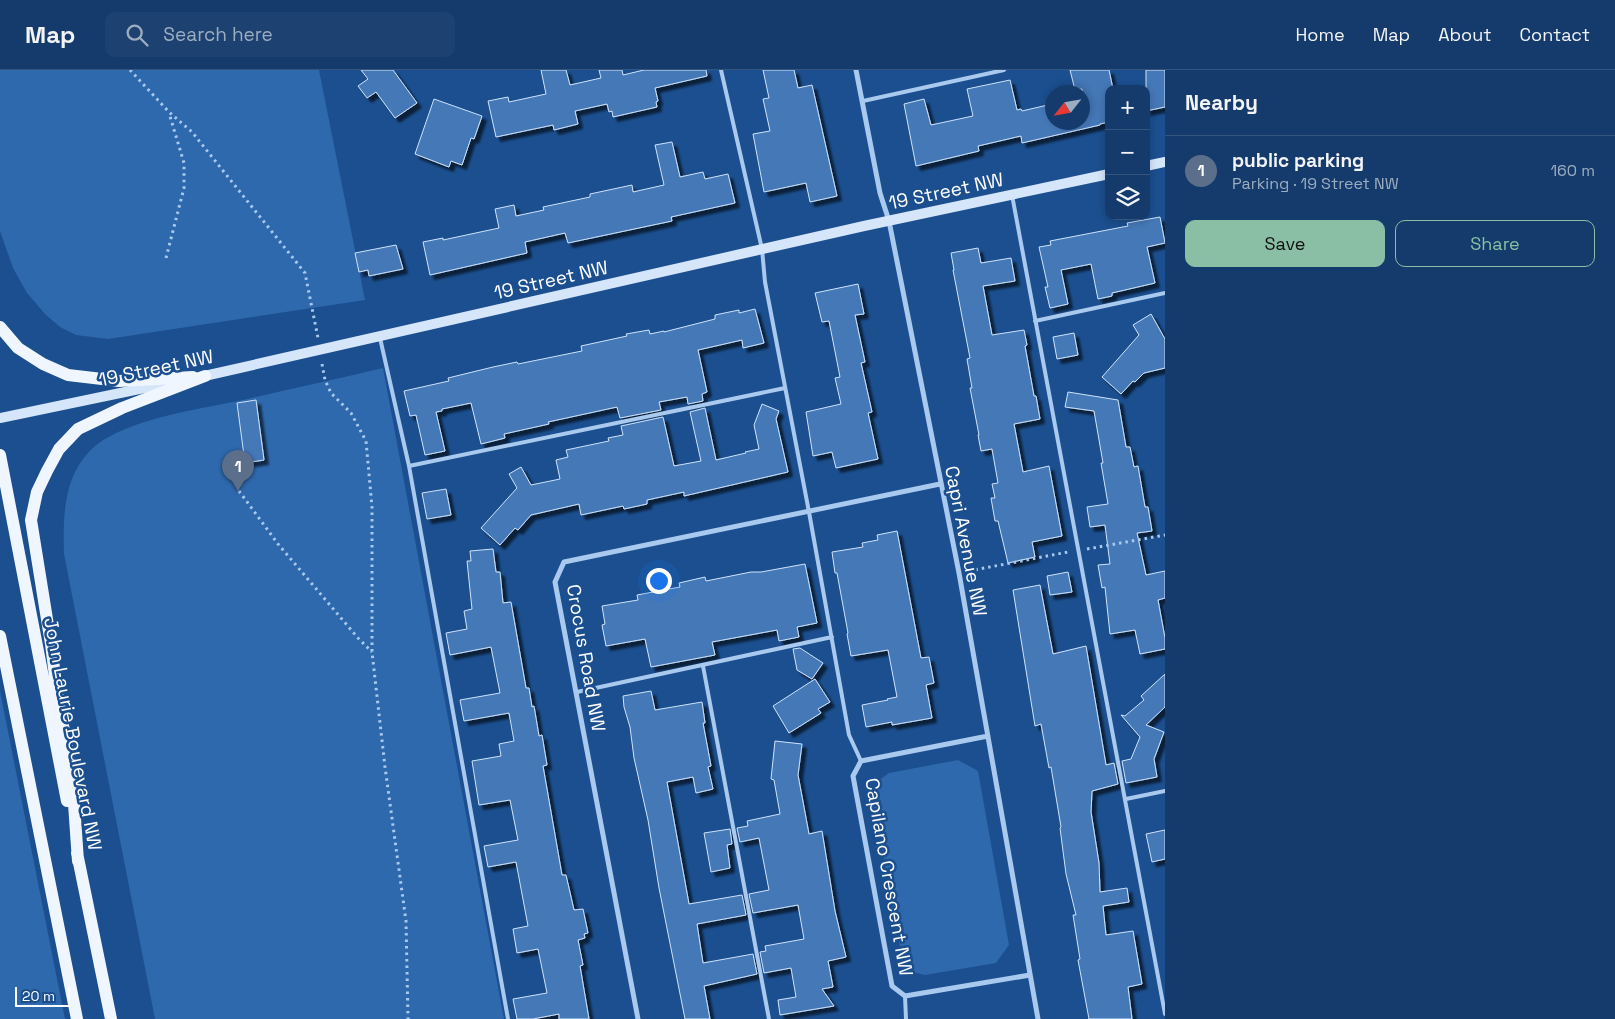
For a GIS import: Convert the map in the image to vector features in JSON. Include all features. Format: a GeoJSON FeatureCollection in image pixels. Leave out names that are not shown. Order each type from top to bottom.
{"type":"FeatureCollection","features":[{"type":"Feature","properties":{"kind":"main road"},"geometry":{"type":"LineString","coordinates":[[0,326],[18,348],[43,364],[68,375],[119,381],[205,376]]}},
{"type":"Feature","properties":{"kind":"main road"},"geometry":{"type":"LineString","coordinates":[[78,861],[72,775],[56,692],[51,644],[31,520],[37,492],[46,470],[59,449],[78,429],[122,408],[205,376]]}},
{"type":"Feature","properties":{"kind":"main road","name":"John Laurie Boulevard NW"},"geometry":{"type":"LineString","coordinates":[[0,455],[78,861],[111,1019]]}},
{"type":"Feature","properties":{"kind":"main road"},"geometry":{"type":"LineString","coordinates":[[0,636],[77,1019]]}},
{"type":"Feature","properties":{"kind":"street","name":"Capri Avenue NW"},"geometry":{"type":"LineString","coordinates":[[856,70],[880,193],[889,221],[959,573],[1038,1019]]}},
{"type":"Feature","properties":{"kind":"street"},"geometry":{"type":"LineString","coordinates":[[1150,165],[1165,162]]}},
{"type":"Feature","properties":{"kind":"street","name":"19 Street NW"},"geometry":{"type":"LineString","coordinates":[[0,418],[205,376],[762,249],[1105,175]]}},
{"type":"Feature","properties":{"kind":"street","name":"Crocus Road NW"},"geometry":{"type":"LineString","coordinates":[[638,1019],[555,582],[564,562],[940,484]]}},
{"type":"Feature","properties":{"kind":"street","name":"Capilano Crescent NW"},"geometry":{"type":"LineString","coordinates":[[988,736],[861,761],[853,776],[892,986],[906,996],[1030,976]]}},
{"type":"Feature","properties":{"kind":"lane"},"geometry":{"type":"LineString","coordinates":[[721,70],[762,249],[765,282],[849,735],[861,761]]}},
{"type":"Feature","properties":{"kind":"lane"},"geometry":{"type":"LineString","coordinates":[[863,101],[982,72],[1004,70]]}},
{"type":"Feature","properties":{"kind":"lane"},"geometry":{"type":"LineString","coordinates":[[1012,195],[1165,1014]]}},
{"type":"Feature","properties":{"kind":"lane"},"geometry":{"type":"LineString","coordinates":[[1036,321],[1165,293]]}},
{"type":"Feature","properties":{"kind":"lane"},"geometry":{"type":"LineString","coordinates":[[379,336],[410,466],[508,1019]]}},
{"type":"Feature","properties":{"kind":"lane"},"geometry":{"type":"LineString","coordinates":[[410,466],[785,388]]}},
{"type":"Feature","properties":{"kind":"lane"},"geometry":{"type":"LineString","coordinates":[[577,692],[832,637]]}},
{"type":"Feature","properties":{"kind":"lane"},"geometry":{"type":"LineString","coordinates":[[703,666],[769,1019]]}},
{"type":"Feature","properties":{"kind":"lane"},"geometry":{"type":"LineString","coordinates":[[1126,799],[1165,791]]}},
{"type":"Feature","properties":{"kind":"lane"},"geometry":{"type":"LineString","coordinates":[[906,996],[906,1019]]}},
{"type":"Feature","properties":{"kind":"path"},"geometry":{"type":"LineString","coordinates":[[130,70],[169,112],[192,132],[305,273],[317,331]]}},
{"type":"Feature","properties":{"kind":"path"},"geometry":{"type":"LineString","coordinates":[[166,258],[184,188],[184,163],[169,112]]}},
{"type":"Feature","properties":{"kind":"path"},"geometry":{"type":"LineString","coordinates":[[325,380],[331,393],[351,413],[366,441],[372,506],[372,652],[385,767],[406,920],[408,1019]]}},
{"type":"Feature","properties":{"kind":"path"},"geometry":{"type":"LineString","coordinates":[[239,491],[278,544],[372,652]]}},
{"type":"Feature","properties":{"kind":"path"},"geometry":{"type":"LineString","coordinates":[[959,573],[1165,535]]}},
{"type":"Feature","properties":{"kind":"shaded area"},"geometry":{"type":"Polygon","coordinates":[[[0,70],[319,70],[365,300],[108,339],[76,335],[60,327],[45,314],[27,293],[13,268],[0,231],[0,70]]]}},
{"type":"Feature","properties":{"kind":"shaded area"},"geometry":{"type":"Polygon","coordinates":[[[383,368],[504,1019],[155,1019],[64,554],[64,527],[69,488],[74,475],[88,453],[101,442],[118,432],[138,424],[183,412],[383,368]]]}},
{"type":"Feature","properties":{"kind":"shaded area"},"geometry":{"type":"Polygon","coordinates":[[[0,691],[60,994],[65,1019],[0,1019],[0,691]]]}},
{"type":"Feature","properties":{"kind":"shaded area"},"geometry":{"type":"Polygon","coordinates":[[[958,760],[978,771],[1009,945],[996,963],[925,975],[912,972],[902,958],[872,794],[879,780],[889,773],[958,760]]]}},
{"type":"Feature","properties":{"kind":"building"},"geometry":{"type":"Polygon","coordinates":[[[361,70],[393,70],[417,103],[395,118],[376,92],[367,98],[358,86],[368,79],[361,70]]]}},
{"type":"Feature","properties":{"kind":"building"},"geometry":{"type":"Polygon","coordinates":[[[541,70],[566,70],[570,85],[601,78],[599,70],[622,70],[623,75],[644,70],[706,70],[707,76],[655,88],[658,101],[656,102],[657,107],[613,117],[612,111],[609,112],[607,104],[575,111],[578,124],[554,130],[553,125],[496,137],[488,101],[508,97],[509,102],[546,94],[541,70]]]}},
{"type":"Feature","properties":{"kind":"building"},"geometry":{"type":"Polygon","coordinates":[[[763,70],[794,70],[798,88],[812,85],[837,196],[810,202],[806,183],[764,192],[753,134],[770,131],[763,99],[769,98],[763,70]]]}},
{"type":"Feature","properties":{"kind":"building"},"geometry":{"type":"Polygon","coordinates":[[[1070,70],[1109,70],[1112,85],[1105,85],[1105,123],[1090,127],[1090,85],[1074,85],[1070,70]]]}},
{"type":"Feature","properties":{"kind":"building"},"geometry":{"type":"Polygon","coordinates":[[[1146,70],[1165,70],[1165,107],[1150,110],[1150,85],[1146,85],[1146,70]]]}},
{"type":"Feature","properties":{"kind":"building"},"geometry":{"type":"Polygon","coordinates":[[[1010,80],[1017,110],[1021,109],[1022,111],[1045,106],[1045,130],[1078,130],[1022,143],[1021,136],[978,146],[979,151],[916,166],[904,104],[924,99],[931,125],[973,116],[967,89],[1010,80]]]}},
{"type":"Feature","properties":{"kind":"building"},"geometry":{"type":"Polygon","coordinates":[[[434,99],[482,116],[474,139],[471,138],[462,165],[451,161],[449,167],[415,154],[434,99]]]}},
{"type":"Feature","properties":{"kind":"building"},"geometry":{"type":"Polygon","coordinates":[[[672,142],[680,177],[703,172],[705,179],[728,174],[735,203],[671,217],[672,221],[568,243],[565,233],[525,242],[527,253],[430,275],[423,242],[443,238],[443,240],[499,228],[495,209],[514,205],[516,216],[544,210],[543,207],[590,197],[590,194],[632,185],[633,192],[664,185],[655,145],[672,142]]]}},
{"type":"Feature","properties":{"kind":"building"},"geometry":{"type":"Polygon","coordinates":[[[1160,217],[1165,243],[1147,247],[1155,283],[1112,293],[1112,296],[1098,299],[1091,264],[1061,270],[1068,304],[1050,308],[1045,287],[1048,287],[1039,247],[1051,245],[1050,241],[1128,226],[1127,223],[1160,217]]]}},
{"type":"Feature","properties":{"kind":"building"},"geometry":{"type":"Polygon","coordinates":[[[396,245],[403,269],[369,276],[368,270],[359,272],[355,253],[396,245]]]}},
{"type":"Feature","properties":{"kind":"building"},"geometry":{"type":"Polygon","coordinates":[[[978,248],[981,263],[1011,258],[1015,281],[983,286],[992,335],[1024,330],[1027,345],[1025,346],[1040,419],[1014,424],[1023,472],[1049,466],[1062,536],[1032,542],[1035,557],[1008,563],[998,521],[995,521],[991,498],[995,498],[992,484],[998,483],[992,449],[981,451],[978,435],[970,388],[972,388],[967,359],[970,358],[951,253],[978,248]]]}},
{"type":"Feature","properties":{"kind":"building"},"geometry":{"type":"Polygon","coordinates":[[[858,284],[864,314],[855,315],[865,362],[861,363],[872,412],[868,413],[878,459],[836,468],[832,452],[813,456],[806,412],[841,404],[835,378],[840,377],[829,321],[822,322],[815,293],[858,284]]]}},
{"type":"Feature","properties":{"kind":"building"},"geometry":{"type":"Polygon","coordinates":[[[755,309],[764,343],[743,348],[742,340],[698,350],[707,392],[702,394],[703,401],[688,404],[687,397],[659,402],[661,410],[620,418],[617,407],[548,422],[549,424],[504,434],[505,438],[481,444],[471,403],[436,412],[445,451],[425,455],[416,415],[410,416],[404,391],[449,381],[448,378],[493,367],[582,351],[581,346],[627,336],[626,334],[649,330],[650,334],[664,332],[715,319],[715,315],[739,310],[739,313],[755,309]]]}},
{"type":"Feature","properties":{"kind":"building"},"geometry":{"type":"Polygon","coordinates":[[[1151,314],[1165,339],[1165,368],[1144,373],[1135,382],[1133,381],[1121,394],[1102,377],[1139,335],[1133,325],[1151,314]]]}},
{"type":"Feature","properties":{"kind":"building"},"geometry":{"type":"Polygon","coordinates":[[[1074,333],[1078,355],[1057,359],[1053,337],[1074,333]]]}},
{"type":"Feature","properties":{"kind":"building"},"geometry":{"type":"Polygon","coordinates":[[[1068,392],[1118,400],[1126,447],[1130,447],[1134,467],[1138,466],[1145,507],[1148,507],[1152,531],[1137,533],[1146,575],[1165,571],[1165,598],[1158,600],[1165,638],[1165,649],[1140,654],[1135,630],[1110,634],[1105,587],[1102,588],[1098,565],[1110,564],[1105,525],[1090,527],[1087,507],[1108,504],[1094,411],[1065,407],[1068,392]]]}},
{"type":"Feature","properties":{"kind":"building"},"geometry":{"type":"Polygon","coordinates":[[[256,400],[264,460],[245,463],[237,403],[256,400]]]}},
{"type":"Feature","properties":{"kind":"building"},"geometry":{"type":"Polygon","coordinates":[[[762,404],[779,411],[776,419],[788,472],[684,496],[684,492],[647,500],[647,504],[624,509],[623,506],[581,515],[579,504],[531,515],[518,530],[515,528],[500,545],[481,528],[517,488],[509,474],[521,467],[531,485],[560,479],[556,460],[568,457],[566,450],[609,441],[608,438],[623,435],[621,426],[663,417],[674,466],[701,461],[690,412],[705,408],[716,460],[759,449],[754,425],[762,404]]]}},
{"type":"Feature","properties":{"kind":"building"},"geometry":{"type":"Polygon","coordinates":[[[446,489],[451,515],[427,519],[422,493],[446,489]]]}},
{"type":"Feature","properties":{"kind":"building"},"geometry":{"type":"Polygon","coordinates":[[[897,531],[921,658],[929,657],[934,683],[926,685],[932,718],[892,725],[892,722],[866,727],[862,705],[897,697],[888,650],[851,656],[832,552],[863,547],[862,543],[878,540],[877,535],[897,531]]]}},
{"type":"Feature","properties":{"kind":"building"},"geometry":{"type":"Polygon","coordinates":[[[493,549],[496,572],[500,572],[503,603],[511,602],[526,688],[529,688],[532,707],[534,706],[539,736],[542,735],[547,765],[543,766],[562,875],[566,875],[574,910],[583,909],[588,933],[584,934],[585,938],[578,940],[583,965],[580,966],[589,1019],[559,1019],[559,1014],[533,1019],[517,1019],[513,999],[547,993],[538,949],[517,953],[513,929],[528,926],[516,862],[488,867],[484,846],[518,840],[510,800],[479,805],[472,761],[501,756],[499,744],[514,741],[509,713],[464,721],[460,700],[500,693],[491,647],[450,655],[446,633],[467,629],[464,611],[472,609],[467,561],[471,561],[470,551],[493,549]]]}},
{"type":"Feature","properties":{"kind":"building"},"geometry":{"type":"Polygon","coordinates":[[[805,564],[817,623],[797,627],[799,637],[779,641],[777,630],[712,642],[715,655],[651,667],[645,639],[606,646],[602,625],[605,624],[602,606],[638,600],[637,595],[680,587],[679,583],[705,577],[706,581],[805,564]]]}},
{"type":"Feature","properties":{"kind":"building"},"geometry":{"type":"Polygon","coordinates":[[[1068,572],[1072,592],[1050,595],[1047,576],[1068,572]]]}},
{"type":"Feature","properties":{"kind":"building"},"geometry":{"type":"Polygon","coordinates":[[[1040,585],[1053,654],[1086,646],[1106,765],[1114,763],[1118,784],[1092,791],[1091,812],[1099,863],[1100,892],[1127,888],[1129,902],[1103,906],[1106,935],[1133,931],[1142,984],[1128,987],[1132,1019],[1089,1019],[1078,960],[1080,959],[1073,915],[1076,915],[1066,874],[1061,827],[1051,767],[1049,768],[1041,724],[1035,726],[1013,590],[1040,585]]]}},
{"type":"Feature","properties":{"kind":"building"},"geometry":{"type":"Polygon","coordinates":[[[800,648],[823,663],[812,679],[797,670],[793,649],[800,648]]]}},
{"type":"Feature","properties":{"kind":"building"},"geometry":{"type":"Polygon","coordinates":[[[1165,674],[1165,707],[1146,725],[1164,732],[1154,759],[1157,777],[1126,783],[1122,761],[1131,759],[1140,737],[1121,715],[1125,716],[1144,700],[1141,696],[1165,674]]]}},
{"type":"Feature","properties":{"kind":"building"},"geometry":{"type":"Polygon","coordinates":[[[815,679],[830,702],[818,709],[821,713],[789,733],[773,706],[815,679]]]}},
{"type":"Feature","properties":{"kind":"building"},"geometry":{"type":"Polygon","coordinates":[[[651,691],[655,710],[702,702],[705,723],[703,723],[711,766],[708,767],[713,789],[696,793],[693,777],[667,782],[689,904],[742,895],[746,915],[697,924],[703,963],[753,954],[757,974],[704,986],[710,1019],[685,1019],[659,888],[648,820],[634,758],[630,727],[624,707],[623,696],[651,691]]]}},
{"type":"Feature","properties":{"kind":"building"},"geometry":{"type":"Polygon","coordinates":[[[775,741],[802,744],[798,775],[809,834],[822,831],[835,911],[846,957],[828,961],[833,987],[822,989],[834,1006],[780,1015],[778,1000],[796,997],[791,968],[764,973],[760,952],[766,951],[765,946],[804,939],[798,905],[753,913],[749,894],[769,890],[759,838],[740,842],[737,828],[748,826],[747,821],[780,814],[774,780],[771,779],[775,741]]]}},
{"type":"Feature","properties":{"kind":"building"},"geometry":{"type":"Polygon","coordinates":[[[730,829],[732,844],[727,845],[730,868],[711,872],[704,833],[730,829]]]}},
{"type":"Feature","properties":{"kind":"building"},"geometry":{"type":"Polygon","coordinates":[[[1165,830],[1165,859],[1152,862],[1146,834],[1165,830]]]}},
{"type":"Feature","properties":{"kind":"place","name":"public parking"},"geometry":{"type":"Point","coordinates":[238,491]}}]}
